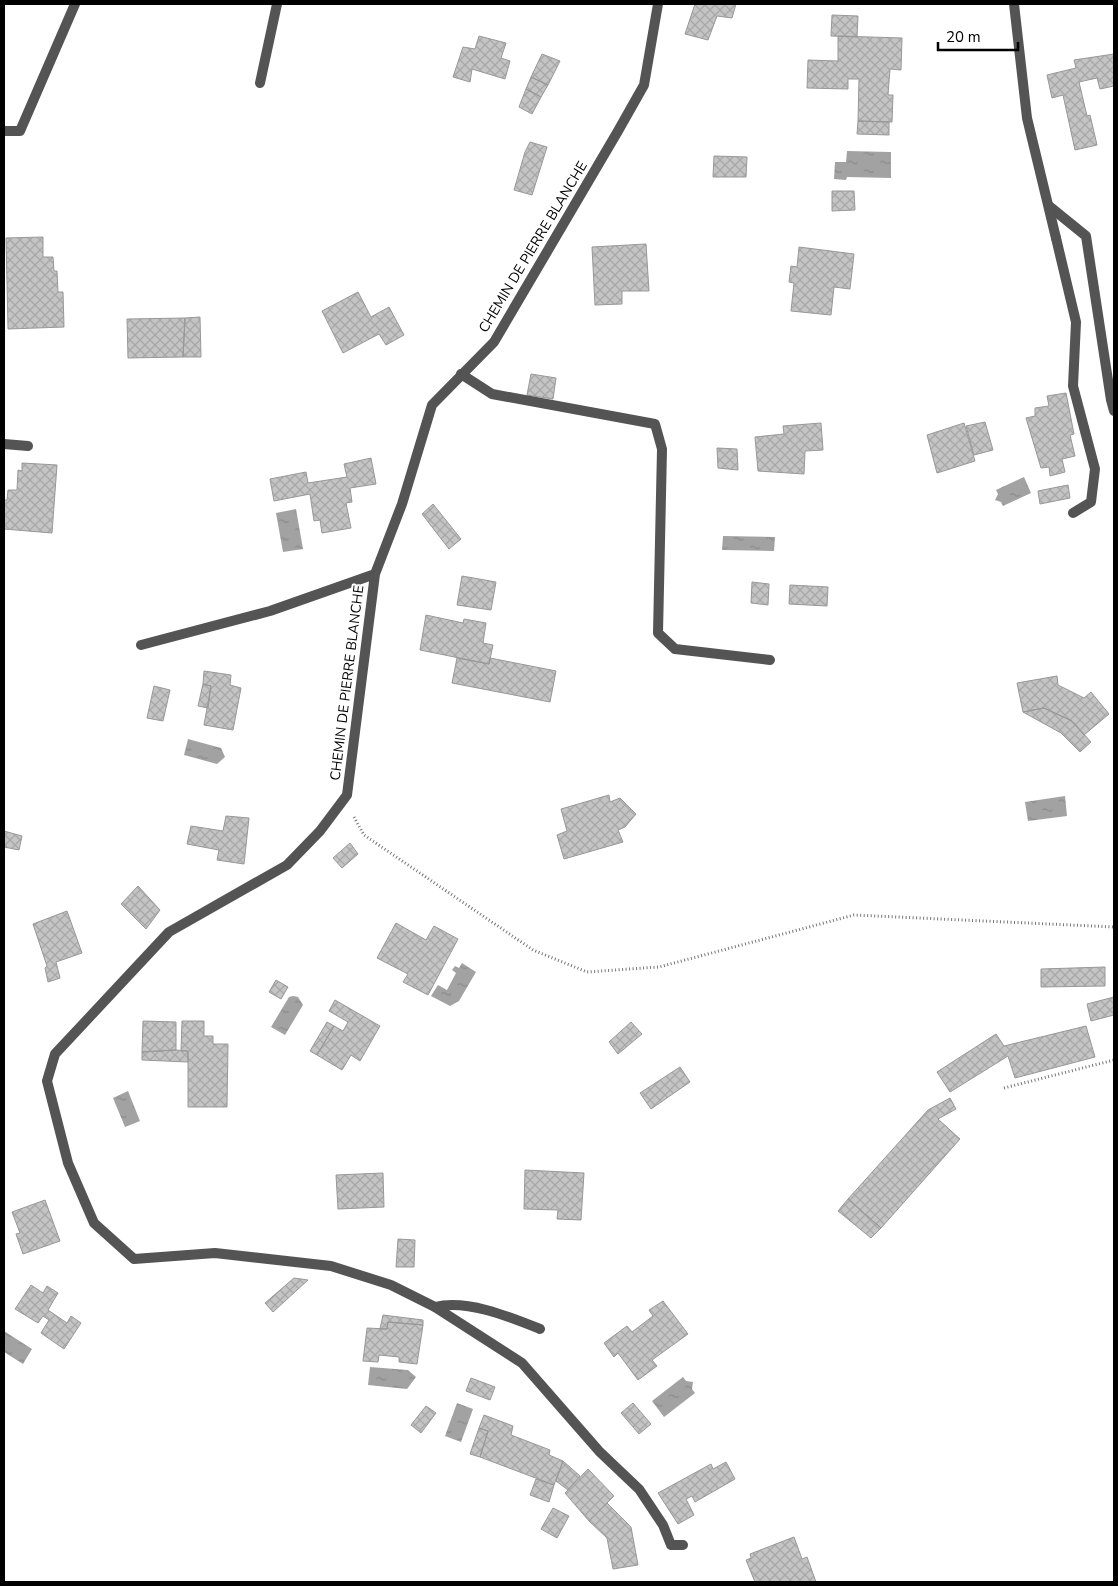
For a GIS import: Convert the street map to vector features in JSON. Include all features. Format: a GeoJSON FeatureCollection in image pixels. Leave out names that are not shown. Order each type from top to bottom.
{"type":"FeatureCollection","features":[{"type":"Feature","properties":{"kind":"street"},"geometry":{"type":"LineString","coordinates":[[4,131],[20,131],[75,4]]}},
{"type":"Feature","properties":{"kind":"street"},"geometry":{"type":"LineString","coordinates":[[260,83],[277,4]]}},
{"type":"Feature","properties":{"kind":"street","name":"CHEMIN DE PIERRE BLANCHE"},"geometry":{"type":"LineString","coordinates":[[658,4],[644,85],[494,342],[432,405],[402,504],[375,574],[347,795],[320,831],[287,865],[169,932],[55,1054],[46,1081],[68,1163],[94,1223],[134,1259],[215,1254],[331,1266],[391,1285],[435,1307],[522,1363],[598,1451],[639,1490],[663,1526],[671,1545],[684,1546]]}},
{"type":"Feature","properties":{"kind":"street"},"geometry":{"type":"LineString","coordinates":[[1014,4],[1027,118],[1076,322],[1073,386],[1095,469],[1091,502],[1073,513]]}},
{"type":"Feature","properties":{"kind":"street"},"geometry":{"type":"LineString","coordinates":[[1049,206],[1086,236],[1114,411]]}},
{"type":"Feature","properties":{"kind":"street"},"geometry":{"type":"LineString","coordinates":[[461,374],[492,394],[655,424],[662,449],[658,633],[675,649],[770,660]]}},
{"type":"Feature","properties":{"kind":"street"},"geometry":{"type":"LineString","coordinates":[[4,444],[28,446]]}},
{"type":"Feature","properties":{"kind":"street","name":"CHEMIN DE PIERRE BLANCHE"},"geometry":{"type":"LineString","coordinates":[[141,645],[270,611],[375,574]]}},
{"type":"Feature","properties":{"kind":"street"},"geometry":{"type":"LineString","coordinates":[[435,1307],[447,1304],[501,1314],[540,1329]]}},
{"type":"Feature","properties":{"kind":"path"},"geometry":{"type":"LineString","coordinates":[[347,795],[353,816],[364,835],[533,950],[587,972],[659,967],[854,915],[1114,927]]}},
{"type":"Feature","properties":{"kind":"path"},"geometry":{"type":"LineString","coordinates":[[1004,1088],[1114,1060]]}},
{"type":"Feature","properties":{"kind":"water"},"geometry":{"type":"Polygon","coordinates":[[[847,151],[891,152],[891,178],[847,177],[846,180],[834,179],[835,162],[846,162],[847,151]]]}},
{"type":"Feature","properties":{"kind":"water"},"geometry":{"type":"Polygon","coordinates":[[[1024,477],[1031,493],[1003,506],[1001,502],[995,500],[998,494],[996,490],[1024,477]]]}},
{"type":"Feature","properties":{"kind":"water"},"geometry":{"type":"Polygon","coordinates":[[[296,509],[303,549],[283,552],[276,513],[296,509]]]}},
{"type":"Feature","properties":{"kind":"water"},"geometry":{"type":"Polygon","coordinates":[[[723,536],[775,537],[774,551],[722,550],[723,536]]]}},
{"type":"Feature","properties":{"kind":"water"},"geometry":{"type":"Polygon","coordinates":[[[188,739],[221,748],[225,757],[217,764],[184,755],[188,739]]]}},
{"type":"Feature","properties":{"kind":"water"},"geometry":{"type":"Polygon","coordinates":[[[1065,796],[1067,816],[1028,821],[1025,802],[1065,796]]]}},
{"type":"Feature","properties":{"kind":"water"},"geometry":{"type":"Polygon","coordinates":[[[462,963],[476,972],[459,1001],[450,1006],[431,996],[438,985],[447,990],[456,973],[452,970],[455,966],[459,968],[462,963]]]}},
{"type":"Feature","properties":{"kind":"water"},"geometry":{"type":"Polygon","coordinates":[[[289,997],[298,997],[303,1005],[285,1035],[271,1027],[289,997]]]}},
{"type":"Feature","properties":{"kind":"water"},"geometry":{"type":"Polygon","coordinates":[[[128,1091],[140,1121],[125,1127],[113,1098],[128,1091]]]}},
{"type":"Feature","properties":{"kind":"water"},"geometry":{"type":"Polygon","coordinates":[[[4,1331],[32,1349],[23,1364],[4,1352],[4,1331]]]}},
{"type":"Feature","properties":{"kind":"water"},"geometry":{"type":"Polygon","coordinates":[[[370,1367],[408,1370],[416,1377],[407,1389],[368,1385],[370,1367]]]}},
{"type":"Feature","properties":{"kind":"water"},"geometry":{"type":"Polygon","coordinates":[[[683,1377],[686,1381],[693,1382],[692,1389],[695,1393],[664,1417],[652,1401],[683,1377]]]}},
{"type":"Feature","properties":{"kind":"water"},"geometry":{"type":"Polygon","coordinates":[[[457,1403],[473,1409],[461,1442],[445,1436],[457,1403]]]}},
{"type":"Feature","properties":{"kind":"building"},"geometry":{"type":"Polygon","coordinates":[[[695,4],[736,4],[732,18],[717,16],[708,40],[685,34],[695,4]]]}},
{"type":"Feature","properties":{"kind":"building"},"geometry":{"type":"Polygon","coordinates":[[[832,15],[858,16],[857,37],[831,36],[832,15]]]}},
{"type":"Feature","properties":{"kind":"building"},"geometry":{"type":"Polygon","coordinates":[[[479,36],[506,43],[501,58],[510,61],[505,79],[472,69],[470,82],[453,77],[463,47],[475,49],[479,36]]]}},
{"type":"Feature","properties":{"kind":"building"},"geometry":{"type":"Polygon","coordinates":[[[838,36],[902,38],[901,70],[890,69],[888,95],[893,95],[892,122],[858,121],[859,79],[848,79],[848,89],[807,88],[808,60],[838,61],[838,36]]]}},
{"type":"Feature","properties":{"kind":"building"},"geometry":{"type":"Polygon","coordinates":[[[542,54],[560,61],[548,85],[531,77],[542,54]]]}},
{"type":"Feature","properties":{"kind":"building"},"geometry":{"type":"Polygon","coordinates":[[[1114,54],[1114,86],[1100,89],[1097,78],[1079,82],[1087,116],[1090,115],[1097,145],[1075,150],[1063,95],[1052,98],[1047,75],[1076,68],[1074,60],[1114,54]]]}},
{"type":"Feature","properties":{"kind":"building"},"geometry":{"type":"Polygon","coordinates":[[[531,77],[548,85],[541,97],[526,89],[531,77]]]}},
{"type":"Feature","properties":{"kind":"building"},"geometry":{"type":"Polygon","coordinates":[[[526,89],[541,97],[532,114],[519,107],[526,89]]]}},
{"type":"Feature","properties":{"kind":"building"},"geometry":{"type":"Polygon","coordinates":[[[858,121],[889,122],[889,135],[857,134],[858,121]]]}},
{"type":"Feature","properties":{"kind":"building"},"geometry":{"type":"Polygon","coordinates":[[[530,142],[547,147],[532,195],[514,190],[525,152],[530,142]]]}},
{"type":"Feature","properties":{"kind":"building"},"geometry":{"type":"Polygon","coordinates":[[[714,156],[747,157],[746,177],[713,177],[714,156]]]}},
{"type":"Feature","properties":{"kind":"building"},"geometry":{"type":"Polygon","coordinates":[[[832,191],[854,191],[855,210],[832,211],[832,191]]]}},
{"type":"Feature","properties":{"kind":"building"},"geometry":{"type":"Polygon","coordinates":[[[43,237],[43,257],[53,257],[54,271],[57,271],[58,292],[63,292],[64,327],[8,329],[6,238],[43,237]]]}},
{"type":"Feature","properties":{"kind":"building"},"geometry":{"type":"Polygon","coordinates":[[[646,244],[649,291],[622,291],[622,304],[595,305],[592,247],[646,244]]]}},
{"type":"Feature","properties":{"kind":"building"},"geometry":{"type":"Polygon","coordinates":[[[799,247],[854,254],[850,289],[834,287],[831,315],[791,311],[794,283],[789,282],[791,266],[797,267],[799,247]]]}},
{"type":"Feature","properties":{"kind":"building"},"geometry":{"type":"Polygon","coordinates":[[[358,292],[371,317],[389,307],[404,335],[386,345],[379,334],[343,353],[322,311],[358,292]]]}},
{"type":"Feature","properties":{"kind":"building"},"geometry":{"type":"Polygon","coordinates":[[[200,317],[201,357],[183,357],[185,318],[200,317]]]}},
{"type":"Feature","properties":{"kind":"building"},"geometry":{"type":"Polygon","coordinates":[[[185,318],[183,357],[128,358],[127,319],[185,318]]]}},
{"type":"Feature","properties":{"kind":"building"},"geometry":{"type":"Polygon","coordinates":[[[531,374],[556,378],[553,399],[527,395],[531,374]]]}},
{"type":"Feature","properties":{"kind":"building"},"geometry":{"type":"Polygon","coordinates":[[[1066,393],[1074,434],[1070,435],[1075,456],[1062,459],[1065,472],[1050,476],[1049,467],[1041,468],[1026,418],[1035,416],[1035,408],[1049,406],[1047,396],[1066,393]]]}},
{"type":"Feature","properties":{"kind":"building"},"geometry":{"type":"Polygon","coordinates":[[[985,422],[993,450],[974,455],[966,426],[985,422]]]}},
{"type":"Feature","properties":{"kind":"building"},"geometry":{"type":"Polygon","coordinates":[[[821,423],[823,450],[805,451],[804,474],[758,471],[755,437],[784,434],[783,426],[821,423]]]}},
{"type":"Feature","properties":{"kind":"building"},"geometry":{"type":"Polygon","coordinates":[[[964,423],[975,461],[937,473],[927,435],[964,423]]]}},
{"type":"Feature","properties":{"kind":"building"},"geometry":{"type":"Polygon","coordinates":[[[717,448],[737,449],[738,470],[718,468],[717,448]]]}},
{"type":"Feature","properties":{"kind":"building"},"geometry":{"type":"Polygon","coordinates":[[[371,458],[376,484],[350,488],[352,502],[346,503],[351,528],[322,533],[320,520],[314,521],[310,494],[274,501],[270,479],[306,472],[308,483],[347,477],[344,464],[371,458]]]}},
{"type":"Feature","properties":{"kind":"building"},"geometry":{"type":"Polygon","coordinates":[[[22,463],[57,465],[52,533],[4,529],[4,500],[7,500],[8,490],[17,490],[18,470],[22,471],[22,463]]]}},
{"type":"Feature","properties":{"kind":"building"},"geometry":{"type":"Polygon","coordinates":[[[1068,485],[1070,498],[1040,504],[1038,491],[1068,485]]]}},
{"type":"Feature","properties":{"kind":"building"},"geometry":{"type":"Polygon","coordinates":[[[433,504],[461,539],[449,549],[422,514],[433,504]]]}},
{"type":"Feature","properties":{"kind":"building"},"geometry":{"type":"Polygon","coordinates":[[[462,576],[496,582],[491,610],[457,605],[462,576]]]}},
{"type":"Feature","properties":{"kind":"building"},"geometry":{"type":"Polygon","coordinates":[[[752,582],[769,584],[768,605],[751,603],[752,582]]]}},
{"type":"Feature","properties":{"kind":"building"},"geometry":{"type":"Polygon","coordinates":[[[790,585],[828,587],[827,606],[789,604],[790,585]]]}},
{"type":"Feature","properties":{"kind":"building"},"geometry":{"type":"Polygon","coordinates":[[[426,615],[463,623],[464,619],[486,623],[483,643],[493,645],[489,664],[420,650],[426,615]]]}},
{"type":"Feature","properties":{"kind":"building"},"geometry":{"type":"Polygon","coordinates":[[[457,658],[489,664],[490,658],[556,671],[550,702],[452,683],[457,658]]]}},
{"type":"Feature","properties":{"kind":"building"},"geometry":{"type":"Polygon","coordinates":[[[204,671],[231,675],[230,685],[241,688],[233,730],[204,725],[211,686],[203,684],[204,671]]]}},
{"type":"Feature","properties":{"kind":"building"},"geometry":{"type":"Polygon","coordinates":[[[1057,676],[1058,685],[1084,698],[1091,692],[1109,714],[1084,735],[1072,721],[1044,708],[1023,712],[1017,683],[1057,676]]]}},
{"type":"Feature","properties":{"kind":"building"},"geometry":{"type":"Polygon","coordinates":[[[203,684],[211,686],[208,708],[198,706],[203,684]]]}},
{"type":"Feature","properties":{"kind":"building"},"geometry":{"type":"Polygon","coordinates":[[[154,686],[170,690],[163,721],[147,718],[154,686]]]}},
{"type":"Feature","properties":{"kind":"building"},"geometry":{"type":"Polygon","coordinates":[[[1044,708],[1072,721],[1091,742],[1080,752],[1061,733],[1023,712],[1044,708]]]}},
{"type":"Feature","properties":{"kind":"building"},"geometry":{"type":"Polygon","coordinates":[[[609,795],[610,802],[620,798],[636,814],[625,827],[618,830],[623,842],[564,859],[557,835],[567,831],[561,809],[609,795]]]}},
{"type":"Feature","properties":{"kind":"building"},"geometry":{"type":"Polygon","coordinates":[[[226,816],[249,818],[244,864],[217,860],[219,850],[187,844],[191,826],[223,831],[226,816]]]}},
{"type":"Feature","properties":{"kind":"building"},"geometry":{"type":"Polygon","coordinates":[[[4,831],[22,836],[19,850],[4,847],[4,831]]]}},
{"type":"Feature","properties":{"kind":"building"},"geometry":{"type":"Polygon","coordinates":[[[350,843],[358,854],[342,868],[333,858],[350,843]]]}},
{"type":"Feature","properties":{"kind":"building"},"geometry":{"type":"Polygon","coordinates":[[[138,886],[160,910],[146,929],[121,904],[138,886]]]}},
{"type":"Feature","properties":{"kind":"building"},"geometry":{"type":"Polygon","coordinates":[[[67,911],[82,953],[56,962],[60,978],[48,982],[45,968],[47,966],[33,924],[67,911]]]}},
{"type":"Feature","properties":{"kind":"building"},"geometry":{"type":"Polygon","coordinates":[[[396,923],[426,940],[434,926],[458,939],[428,995],[403,982],[408,974],[377,958],[396,923]]]}},
{"type":"Feature","properties":{"kind":"building"},"geometry":{"type":"Polygon","coordinates":[[[1105,967],[1105,986],[1041,987],[1041,969],[1105,967]]]}},
{"type":"Feature","properties":{"kind":"building"},"geometry":{"type":"Polygon","coordinates":[[[276,980],[288,987],[281,999],[269,992],[276,980]]]}},
{"type":"Feature","properties":{"kind":"building"},"geometry":{"type":"Polygon","coordinates":[[[1114,997],[1114,1015],[1091,1021],[1087,1004],[1114,997]]]}},
{"type":"Feature","properties":{"kind":"building"},"geometry":{"type":"Polygon","coordinates":[[[335,1000],[380,1026],[360,1061],[351,1055],[342,1070],[317,1055],[334,1026],[343,1031],[348,1022],[329,1011],[335,1000]]]}},
{"type":"Feature","properties":{"kind":"building"},"geometry":{"type":"Polygon","coordinates":[[[143,1021],[176,1022],[176,1050],[142,1052],[143,1021]]]}},
{"type":"Feature","properties":{"kind":"building"},"geometry":{"type":"Polygon","coordinates":[[[182,1021],[204,1021],[204,1036],[213,1036],[213,1044],[228,1044],[227,1107],[188,1107],[188,1051],[181,1051],[182,1021]]]}},
{"type":"Feature","properties":{"kind":"building"},"geometry":{"type":"Polygon","coordinates":[[[327,1022],[334,1026],[317,1055],[310,1051],[327,1022]]]}},
{"type":"Feature","properties":{"kind":"building"},"geometry":{"type":"Polygon","coordinates":[[[631,1022],[642,1034],[618,1054],[609,1042],[631,1022]]]}},
{"type":"Feature","properties":{"kind":"building"},"geometry":{"type":"Polygon","coordinates":[[[1086,1026],[1095,1057],[1015,1078],[1008,1056],[950,1092],[937,1072],[996,1034],[1004,1046],[1086,1026]]]}},
{"type":"Feature","properties":{"kind":"building"},"geometry":{"type":"Polygon","coordinates":[[[188,1051],[188,1062],[142,1060],[142,1052],[188,1051]]]}},
{"type":"Feature","properties":{"kind":"building"},"geometry":{"type":"Polygon","coordinates":[[[680,1067],[690,1082],[651,1109],[640,1093],[680,1067]]]}},
{"type":"Feature","properties":{"kind":"building"},"geometry":{"type":"Polygon","coordinates":[[[950,1098],[956,1109],[938,1119],[960,1139],[881,1228],[848,1199],[928,1110],[950,1098]]]}},
{"type":"Feature","properties":{"kind":"building"},"geometry":{"type":"Polygon","coordinates":[[[525,1170],[584,1173],[581,1220],[557,1219],[558,1210],[524,1209],[525,1170]]]}},
{"type":"Feature","properties":{"kind":"building"},"geometry":{"type":"Polygon","coordinates":[[[383,1173],[384,1207],[338,1209],[336,1175],[383,1173]]]}},
{"type":"Feature","properties":{"kind":"building"},"geometry":{"type":"Polygon","coordinates":[[[848,1199],[881,1228],[871,1238],[838,1211],[848,1199]]]}},
{"type":"Feature","properties":{"kind":"building"},"geometry":{"type":"Polygon","coordinates":[[[45,1200],[60,1241],[23,1254],[16,1234],[20,1233],[12,1212],[45,1200]]]}},
{"type":"Feature","properties":{"kind":"building"},"geometry":{"type":"Polygon","coordinates":[[[398,1239],[415,1240],[414,1267],[396,1267],[398,1239]]]}},
{"type":"Feature","properties":{"kind":"building"},"geometry":{"type":"Polygon","coordinates":[[[294,1278],[308,1280],[273,1312],[265,1303],[294,1278]]]}},
{"type":"Feature","properties":{"kind":"building"},"geometry":{"type":"Polygon","coordinates":[[[31,1285],[43,1293],[47,1286],[58,1293],[48,1310],[67,1323],[71,1316],[81,1323],[64,1349],[41,1333],[49,1320],[43,1316],[38,1323],[15,1309],[31,1285]]]}},
{"type":"Feature","properties":{"kind":"building"},"geometry":{"type":"Polygon","coordinates":[[[663,1301],[688,1334],[652,1360],[657,1366],[638,1380],[618,1353],[614,1357],[604,1343],[627,1326],[632,1332],[653,1316],[649,1310],[663,1301]]]}},
{"type":"Feature","properties":{"kind":"building"},"geometry":{"type":"Polygon","coordinates":[[[383,1315],[423,1320],[423,1325],[388,1322],[387,1329],[380,1329],[383,1315]]]}},
{"type":"Feature","properties":{"kind":"building"},"geometry":{"type":"Polygon","coordinates":[[[388,1322],[423,1325],[417,1364],[399,1362],[399,1357],[379,1355],[378,1362],[363,1361],[367,1328],[387,1329],[388,1322]]]}},
{"type":"Feature","properties":{"kind":"building"},"geometry":{"type":"Polygon","coordinates":[[[471,1378],[495,1387],[490,1400],[466,1391],[471,1378]]]}},
{"type":"Feature","properties":{"kind":"building"},"geometry":{"type":"Polygon","coordinates":[[[633,1403],[651,1424],[639,1434],[621,1413],[633,1403]]]}},
{"type":"Feature","properties":{"kind":"building"},"geometry":{"type":"Polygon","coordinates":[[[426,1406],[436,1413],[421,1433],[411,1425],[426,1406]]]}},
{"type":"Feature","properties":{"kind":"building"},"geometry":{"type":"Polygon","coordinates":[[[484,1415],[513,1426],[511,1435],[550,1450],[549,1455],[563,1461],[554,1485],[480,1457],[488,1431],[479,1428],[484,1415]]]}},
{"type":"Feature","properties":{"kind":"building"},"geometry":{"type":"Polygon","coordinates":[[[479,1428],[488,1431],[480,1457],[470,1454],[479,1428]]]}},
{"type":"Feature","properties":{"kind":"building"},"geometry":{"type":"Polygon","coordinates":[[[563,1461],[580,1476],[568,1490],[556,1481],[563,1461]]]}},
{"type":"Feature","properties":{"kind":"building"},"geometry":{"type":"Polygon","coordinates":[[[726,1462],[735,1479],[695,1502],[692,1496],[686,1499],[694,1515],[678,1524],[658,1493],[711,1464],[713,1469],[726,1462]]]}},
{"type":"Feature","properties":{"kind":"building"},"geometry":{"type":"Polygon","coordinates":[[[588,1469],[614,1496],[589,1521],[565,1493],[588,1469]]]}},
{"type":"Feature","properties":{"kind":"building"},"geometry":{"type":"Polygon","coordinates":[[[536,1479],[554,1485],[549,1502],[530,1495],[536,1479]]]}},
{"type":"Feature","properties":{"kind":"building"},"geometry":{"type":"Polygon","coordinates":[[[607,1503],[631,1527],[638,1565],[613,1569],[607,1538],[589,1521],[607,1503]]]}},
{"type":"Feature","properties":{"kind":"building"},"geometry":{"type":"Polygon","coordinates":[[[553,1508],[569,1516],[557,1538],[541,1529],[553,1508]]]}},
{"type":"Feature","properties":{"kind":"building"},"geometry":{"type":"Polygon","coordinates":[[[794,1537],[802,1559],[807,1557],[816,1582],[755,1582],[746,1560],[751,1558],[750,1554],[794,1537]]]}}]}
